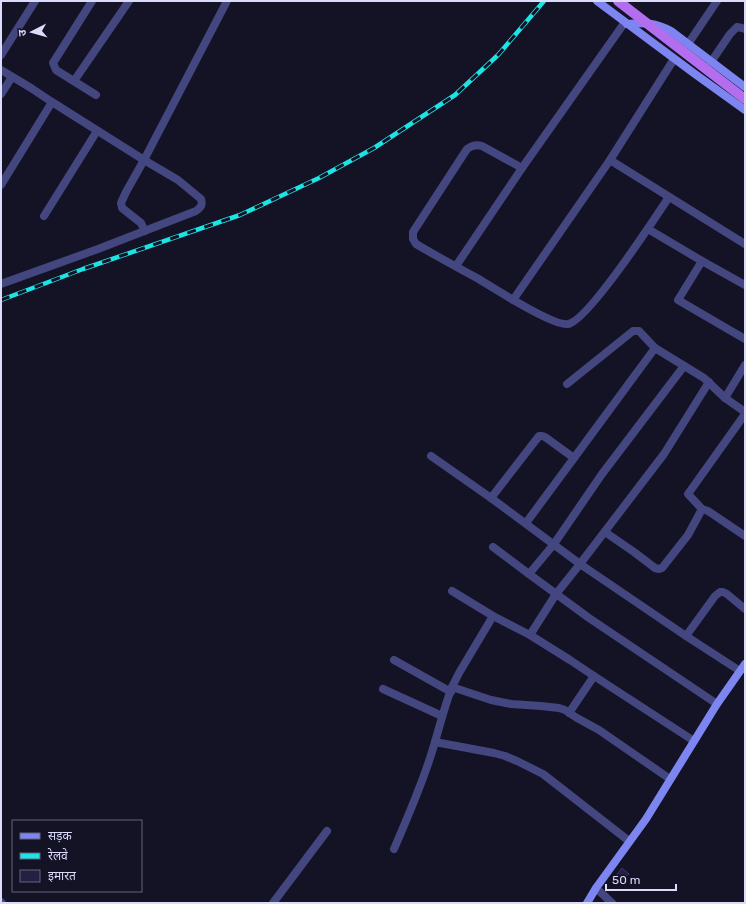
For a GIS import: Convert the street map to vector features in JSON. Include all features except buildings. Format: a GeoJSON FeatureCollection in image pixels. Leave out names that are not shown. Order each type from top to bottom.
{"type":"FeatureCollection","features":[{"type":"Feature","properties":{"kind":"main road"},"geometry":{"type":"LineString","coordinates":[[618,1],[745,99]]}},
{"type":"Feature","properties":{"kind":"street"},"geometry":{"type":"LineString","coordinates":[[1,55],[35,1]]}},
{"type":"Feature","properties":{"kind":"street"},"geometry":{"type":"LineString","coordinates":[[92,1],[53,63],[56,70],[96,95]]}},
{"type":"Feature","properties":{"kind":"street"},"geometry":{"type":"LineString","coordinates":[[74,81],[129,1]]}},
{"type":"Feature","properties":{"kind":"street"},"geometry":{"type":"LineString","coordinates":[[145,231],[141,223],[135,217],[122,208],[121,203],[227,1]]}},
{"type":"Feature","properties":{"kind":"street"},"geometry":{"type":"LineString","coordinates":[[597,1],[745,110]]}},
{"type":"Feature","properties":{"kind":"street"},"geometry":{"type":"LineString","coordinates":[[688,44],[717,1]]}},
{"type":"Feature","properties":{"kind":"street"},"geometry":{"type":"LineString","coordinates":[[626,23],[653,24],[672,31],[745,87]]}},
{"type":"Feature","properties":{"kind":"street"},"geometry":{"type":"LineString","coordinates":[[456,266],[522,168],[626,23]]}},
{"type":"Feature","properties":{"kind":"street"},"geometry":{"type":"LineString","coordinates":[[711,62],[730,34],[737,27],[745,29]]}},
{"type":"Feature","properties":{"kind":"street"},"geometry":{"type":"LineString","coordinates":[[513,300],[610,160],[674,59]]}},
{"type":"Feature","properties":{"kind":"street"},"geometry":{"type":"LineString","coordinates":[[1,70],[178,180],[201,199],[202,203],[200,208],[196,211],[1,284]]}},
{"type":"Feature","properties":{"kind":"street"},"geometry":{"type":"LineString","coordinates":[[1,94],[12,77]]}},
{"type":"Feature","properties":{"kind":"street"},"geometry":{"type":"LineString","coordinates":[[1,185],[52,102]]}},
{"type":"Feature","properties":{"kind":"street"},"geometry":{"type":"LineString","coordinates":[[44,216],[97,131]]}},
{"type":"Feature","properties":{"kind":"street"},"geometry":{"type":"LineString","coordinates":[[522,168],[482,146],[470,146],[413,232],[413,239],[416,244],[513,300],[558,323],[568,324],[577,320],[598,298],[648,229],[669,197]]}},
{"type":"Feature","properties":{"kind":"street"},"geometry":{"type":"LineString","coordinates":[[610,160],[745,244]]}},
{"type":"Feature","properties":{"kind":"street"},"geometry":{"type":"LineString","coordinates":[[648,229],[745,285]]}},
{"type":"Feature","properties":{"kind":"street"},"geometry":{"type":"LineString","coordinates":[[702,261],[678,300],[745,339]]}},
{"type":"Feature","properties":{"kind":"street"},"geometry":{"type":"LineString","coordinates":[[567,384],[632,331],[639,331],[655,348],[709,382],[725,398],[745,413],[688,494],[702,509],[708,511],[745,536]]}},
{"type":"Feature","properties":{"kind":"street"},"geometry":{"type":"LineString","coordinates":[[526,523],[655,348]]}},
{"type":"Feature","properties":{"kind":"street"},"geometry":{"type":"LineString","coordinates":[[725,398],[745,365]]}},
{"type":"Feature","properties":{"kind":"street"},"geometry":{"type":"LineString","coordinates":[[529,574],[554,544],[602,474],[684,366]]}},
{"type":"Feature","properties":{"kind":"street"},"geometry":{"type":"LineString","coordinates":[[530,635],[556,594],[664,454],[709,382]]}},
{"type":"Feature","properties":{"kind":"street"},"geometry":{"type":"LineString","coordinates":[[491,498],[539,436],[546,437],[574,458]]}},
{"type":"Feature","properties":{"kind":"street"},"geometry":{"type":"LineString","coordinates":[[431,456],[526,523],[580,564],[742,672],[717,704],[646,819],[596,888],[587,903]]}},
{"type":"Feature","properties":{"kind":"street"},"geometry":{"type":"LineString","coordinates":[[604,532],[655,568],[659,569],[662,568],[688,535],[702,509]]}},
{"type":"Feature","properties":{"kind":"street"},"geometry":{"type":"LineString","coordinates":[[493,547],[589,618],[717,704]]}},
{"type":"Feature","properties":{"kind":"street"},"geometry":{"type":"LineString","coordinates":[[452,591],[493,616],[530,635],[694,741]]}},
{"type":"Feature","properties":{"kind":"street"},"geometry":{"type":"LineString","coordinates":[[686,636],[715,596],[720,592],[727,594],[745,609]]}},
{"type":"Feature","properties":{"kind":"street"},"geometry":{"type":"LineString","coordinates":[[394,849],[420,786],[442,716],[459,673],[493,616]]}},
{"type":"Feature","properties":{"kind":"street"},"geometry":{"type":"LineString","coordinates":[[394,660],[452,690],[511,704],[559,708],[565,710],[599,730],[670,779]]}},
{"type":"Feature","properties":{"kind":"street"},"geometry":{"type":"LineString","coordinates":[[569,713],[594,676]]}},
{"type":"Feature","properties":{"kind":"street"},"geometry":{"type":"LineString","coordinates":[[383,689],[442,716]]}},
{"type":"Feature","properties":{"kind":"street"},"geometry":{"type":"LineString","coordinates":[[435,742],[505,756],[543,774],[629,842]]}},
{"type":"Feature","properties":{"kind":"street"},"geometry":{"type":"LineString","coordinates":[[273,903],[327,831]]}},
{"type":"Feature","properties":{"kind":"street"},"geometry":{"type":"LineString","coordinates":[[596,888],[612,903]]}},
{"type":"Feature","properties":{"kind":"railway"},"geometry":{"type":"LineString","coordinates":[[1,300],[83,269],[240,215],[319,178],[374,148],[455,95],[498,55],[544,1]]}}]}
